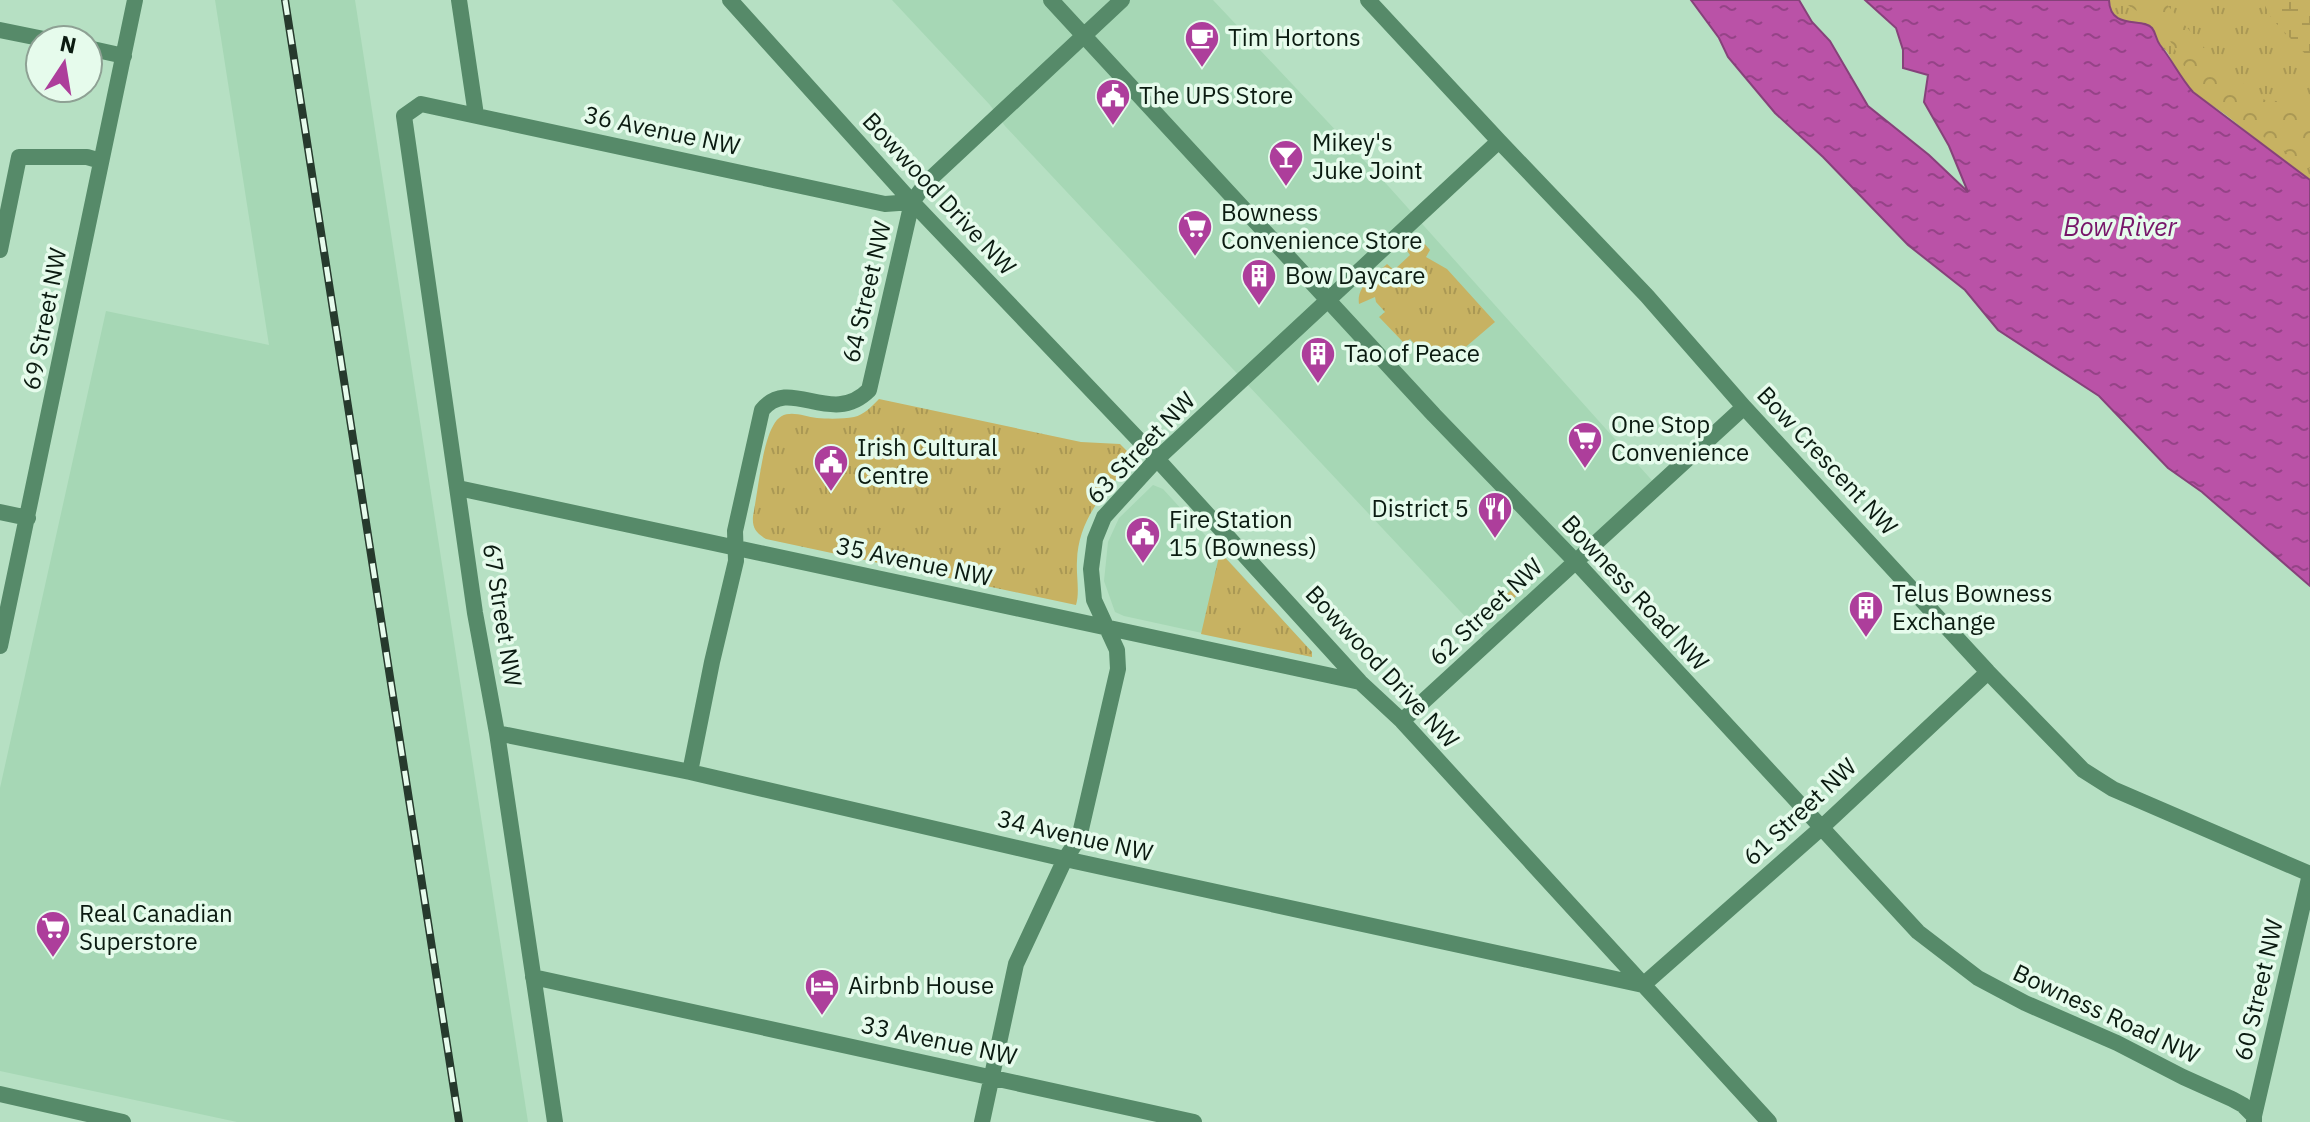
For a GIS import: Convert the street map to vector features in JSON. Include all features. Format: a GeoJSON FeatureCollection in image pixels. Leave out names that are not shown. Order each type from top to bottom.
{"type":"FeatureCollection","features":[{"type":"Feature","properties":{"kind":"street","name":"69 Street NW"},"geometry":{"type":"LineString","coordinates":[[0,646],[135,0]]}},
{"type":"Feature","properties":{"kind":"street"},"geometry":{"type":"LineString","coordinates":[[459,0],[476,115]]}},
{"type":"Feature","properties":{"kind":"street","name":"Bowwood Drive NW"},"geometry":{"type":"LineString","coordinates":[[730,0],[912,202],[1157,459],[1360,682],[1402,721],[1769,1122]]}},
{"type":"Feature","properties":{"kind":"street","name":"Bowness Road NW"},"geometry":{"type":"LineString","coordinates":[[1051,0],[1918,932],[1978,978],[2224,1095],[2243,1105],[2254,1119]]}},
{"type":"Feature","properties":{"kind":"street","name":"64 Street NW"},"geometry":{"type":"LineString","coordinates":[[690,772],[736,561],[735,531],[760,416],[767,405],[785,397],[841,406],[855,401],[869,390],[912,202],[927,182],[1122,0]]}},
{"type":"Feature","properties":{"kind":"street","name":"Bow Crescent NW"},"geometry":{"type":"LineString","coordinates":[[1368,0],[1647,296],[1744,407],[1988,672],[2083,770],[2103,783],[2310,874]]}},
{"type":"Feature","properties":{"kind":"street"},"geometry":{"type":"LineString","coordinates":[[0,30],[24,35]]}},
{"type":"Feature","properties":{"kind":"street"},"geometry":{"type":"LineString","coordinates":[[104,52],[124,56]]}},
{"type":"Feature","properties":{"kind":"street","name":"36 Avenue NW"},"geometry":{"type":"LineString","coordinates":[[404,116],[421,104],[885,204],[912,202]]}},
{"type":"Feature","properties":{"kind":"street","name":"67 Street NW"},"geometry":{"type":"LineString","coordinates":[[404,116],[475,613],[497,733],[555,1122]]}},
{"type":"Feature","properties":{"kind":"street","name":"63 Street NW"},"geometry":{"type":"LineString","coordinates":[[982,1122],[1016,964],[1065,859],[1079,838],[1118,669],[1117,650],[1094,600],[1091,569],[1095,539],[1104,517],[1157,459],[1499,141]]}},
{"type":"Feature","properties":{"kind":"street"},"geometry":{"type":"LineString","coordinates":[[0,250],[19,157],[87,157],[101,161]]}},
{"type":"Feature","properties":{"kind":"street","name":"62 Street NW"},"geometry":{"type":"LineString","coordinates":[[1402,721],[1744,407]]}},
{"type":"Feature","properties":{"kind":"street","name":"35 Avenue NW"},"geometry":{"type":"LineString","coordinates":[[458,488],[1360,682]]}},
{"type":"Feature","properties":{"kind":"street"},"geometry":{"type":"LineString","coordinates":[[0,512],[28,518]]}},
{"type":"Feature","properties":{"kind":"street","name":"61 Street NW"},"geometry":{"type":"LineString","coordinates":[[1643,985],[1820,829],[1988,672]]}},
{"type":"Feature","properties":{"kind":"street","name":"34 Avenue NW"},"geometry":{"type":"LineString","coordinates":[[497,733],[690,772],[1065,859],[1643,985]]}},
{"type":"Feature","properties":{"kind":"street","name":"60 Street NW"},"geometry":{"type":"LineString","coordinates":[[2254,1119],[2310,874]]}},
{"type":"Feature","properties":{"kind":"street","name":"33 Avenue NW"},"geometry":{"type":"LineString","coordinates":[[533,977],[1194,1122]]}},
{"type":"Feature","properties":{"kind":"street"},"geometry":{"type":"LineString","coordinates":[[0,1094],[123,1122]]}},
{"type":"Feature","properties":{"kind":"shaded area"},"geometry":{"type":"Polygon","coordinates":[[[215,0],[355,0],[528,1122],[237,1122],[0,1071],[0,788],[106,311],[269,345],[215,0]]]}},
{"type":"Feature","properties":{"kind":"shaded area"},"geometry":{"type":"Polygon","coordinates":[[[892,0],[1213,0],[1390,188],[1657,486],[1489,642],[1005,126],[990,105],[892,0]]]}},
{"type":"Feature","properties":{"kind":"shaded area"},"geometry":{"type":"Polygon","coordinates":[[[1153,485],[1163,489],[1312,652],[1312,657],[1115,612],[1104,581],[1108,542],[1119,518],[1153,485]]]}},
{"type":"Feature","properties":{"kind":"green space"},"geometry":{"type":"Polygon","coordinates":[[[2109,0],[2310,0],[2310,180],[2187,86],[2151,27],[2120,20],[2111,10],[2109,0]]]}},
{"type":"Feature","properties":{"kind":"green space"},"geometry":{"type":"Polygon","coordinates":[[[2120,0],[2163,0],[2222,68],[2265,100],[2310,104],[2310,168],[2199,93],[2163,28],[2120,0]]]}},
{"type":"Feature","properties":{"kind":"green space"},"geometry":{"type":"Polygon","coordinates":[[[2262,0],[2310,0],[2310,59],[2272,19],[2262,0]]]}},
{"type":"Feature","properties":{"kind":"green space"},"geometry":{"type":"Polygon","coordinates":[[[1418,236],[1430,250],[1426,257],[1447,269],[1495,322],[1461,351],[1455,349],[1440,362],[1432,363],[1410,339],[1404,343],[1379,317],[1385,312],[1375,297],[1359,304],[1360,292],[1367,281],[1387,264],[1394,270],[1410,255],[1405,248],[1418,236]]]}},
{"type":"Feature","properties":{"kind":"green space"},"geometry":{"type":"Polygon","coordinates":[[[879,399],[1081,442],[1120,444],[1131,455],[1133,464],[1094,507],[1082,532],[1077,561],[1076,605],[766,539],[757,532],[753,516],[761,469],[769,434],[777,420],[787,414],[821,418],[854,417],[879,399]]]}},
{"type":"Feature","properties":{"kind":"green space"},"geometry":{"type":"Polygon","coordinates":[[[1220,552],[1312,652],[1312,657],[1201,634],[1220,552]]]}},
{"type":"Feature","properties":{"kind":"green space"},"geometry":{"type":"Polygon","coordinates":[[[1532,572],[1531,582],[1494,617],[1487,611],[1532,572]]]}},
{"type":"Feature","properties":{"kind":"water","name":"Bow River"},"geometry":{"type":"Polygon","coordinates":[[[1691,0],[1799,0],[1812,22],[1830,41],[1868,106],[1929,155],[1968,192],[1949,146],[1924,102],[1928,75],[1903,68],[1903,50],[1896,28],[1865,0],[2109,0],[2111,10],[2121,20],[2152,28],[2193,92],[2310,180],[2310,586],[2202,492],[2168,468],[2099,396],[1998,330],[1965,290],[1908,245],[1823,157],[1775,113],[1728,57],[1719,38],[1691,0]]]}},
{"type":"Feature","properties":{"kind":"railway"},"geometry":{"type":"LineString","coordinates":[[285,0],[459,1122]]}},
{"type":"Feature","properties":{"kind":"place","name":"Tim Hortons"},"geometry":{"type":"Point","coordinates":[1202,69]}},
{"type":"Feature","properties":{"kind":"place","name":"The UPS Store"},"geometry":{"type":"Point","coordinates":[1113,127]}},
{"type":"Feature","properties":{"kind":"place","name":"Mikey's Juke Joint"},"geometry":{"type":"Point","coordinates":[1286,188]}},
{"type":"Feature","properties":{"kind":"place","name":"Bowness Convenience Store"},"geometry":{"type":"Point","coordinates":[1195,258]}},
{"type":"Feature","properties":{"kind":"place","name":"Bow Daycare"},"geometry":{"type":"Point","coordinates":[1259,307]}},
{"type":"Feature","properties":{"kind":"place","name":"Tao of Peace"},"geometry":{"type":"Point","coordinates":[1318,385]}},
{"type":"Feature","properties":{"kind":"place","name":"One Stop Convenience"},"geometry":{"type":"Point","coordinates":[1585,470]}},
{"type":"Feature","properties":{"kind":"place","name":"Irish Cultural Centre"},"geometry":{"type":"Point","coordinates":[831,493]}},
{"type":"Feature","properties":{"kind":"place","name":"District 5"},"geometry":{"type":"Point","coordinates":[1495,540]}},
{"type":"Feature","properties":{"kind":"place","name":"Fire Station 15 (Bowness)"},"geometry":{"type":"Point","coordinates":[1143,565]}},
{"type":"Feature","properties":{"kind":"place","name":"Telus Bowness Exchange"},"geometry":{"type":"Point","coordinates":[1866,639]}},
{"type":"Feature","properties":{"kind":"place","name":"Real Canadian Superstore"},"geometry":{"type":"Point","coordinates":[53,959]}},
{"type":"Feature","properties":{"kind":"place","name":"Airbnb House"},"geometry":{"type":"Point","coordinates":[822,1017]}}]}
